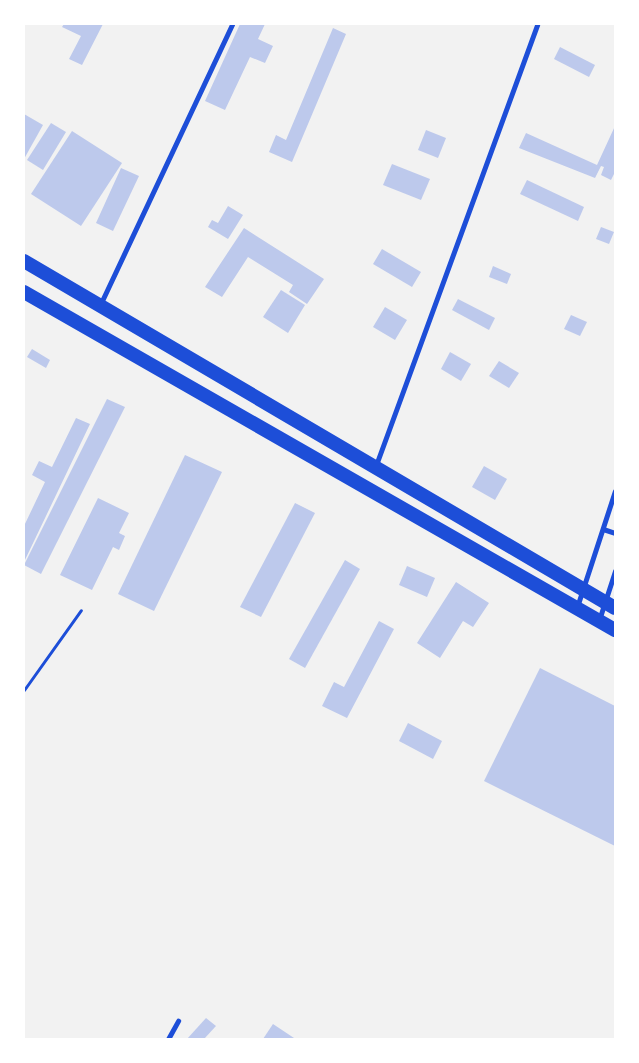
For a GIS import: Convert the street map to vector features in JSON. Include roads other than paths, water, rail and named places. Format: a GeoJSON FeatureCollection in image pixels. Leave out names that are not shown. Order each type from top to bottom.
{"type":"FeatureCollection","features":[{"type":"Feature","properties":{"kind":"highway"},"geometry":{"type":"LineString","coordinates":[[24,261],[376,465],[610,605]]}},
{"type":"Feature","properties":{"kind":"highway"},"geometry":{"type":"LineString","coordinates":[[24,292],[615,630]]}},
{"type":"Feature","properties":{"kind":"street"},"geometry":{"type":"LineString","coordinates":[[100,305],[232,24]]}},
{"type":"Feature","properties":{"kind":"street"},"geometry":{"type":"LineString","coordinates":[[376,465],[537,24]]}},
{"type":"Feature","properties":{"kind":"street"},"geometry":{"type":"LineString","coordinates":[[577,608],[615,491]]}},
{"type":"Feature","properties":{"kind":"street"},"geometry":{"type":"LineString","coordinates":[[603,529],[615,533]]}},
{"type":"Feature","properties":{"kind":"street"},"geometry":{"type":"LineString","coordinates":[[599,621],[610,605],[615,571]]}},
{"type":"Feature","properties":{"kind":"street"},"geometry":{"type":"LineString","coordinates":[[168,1039],[178,1021]]}}]}
